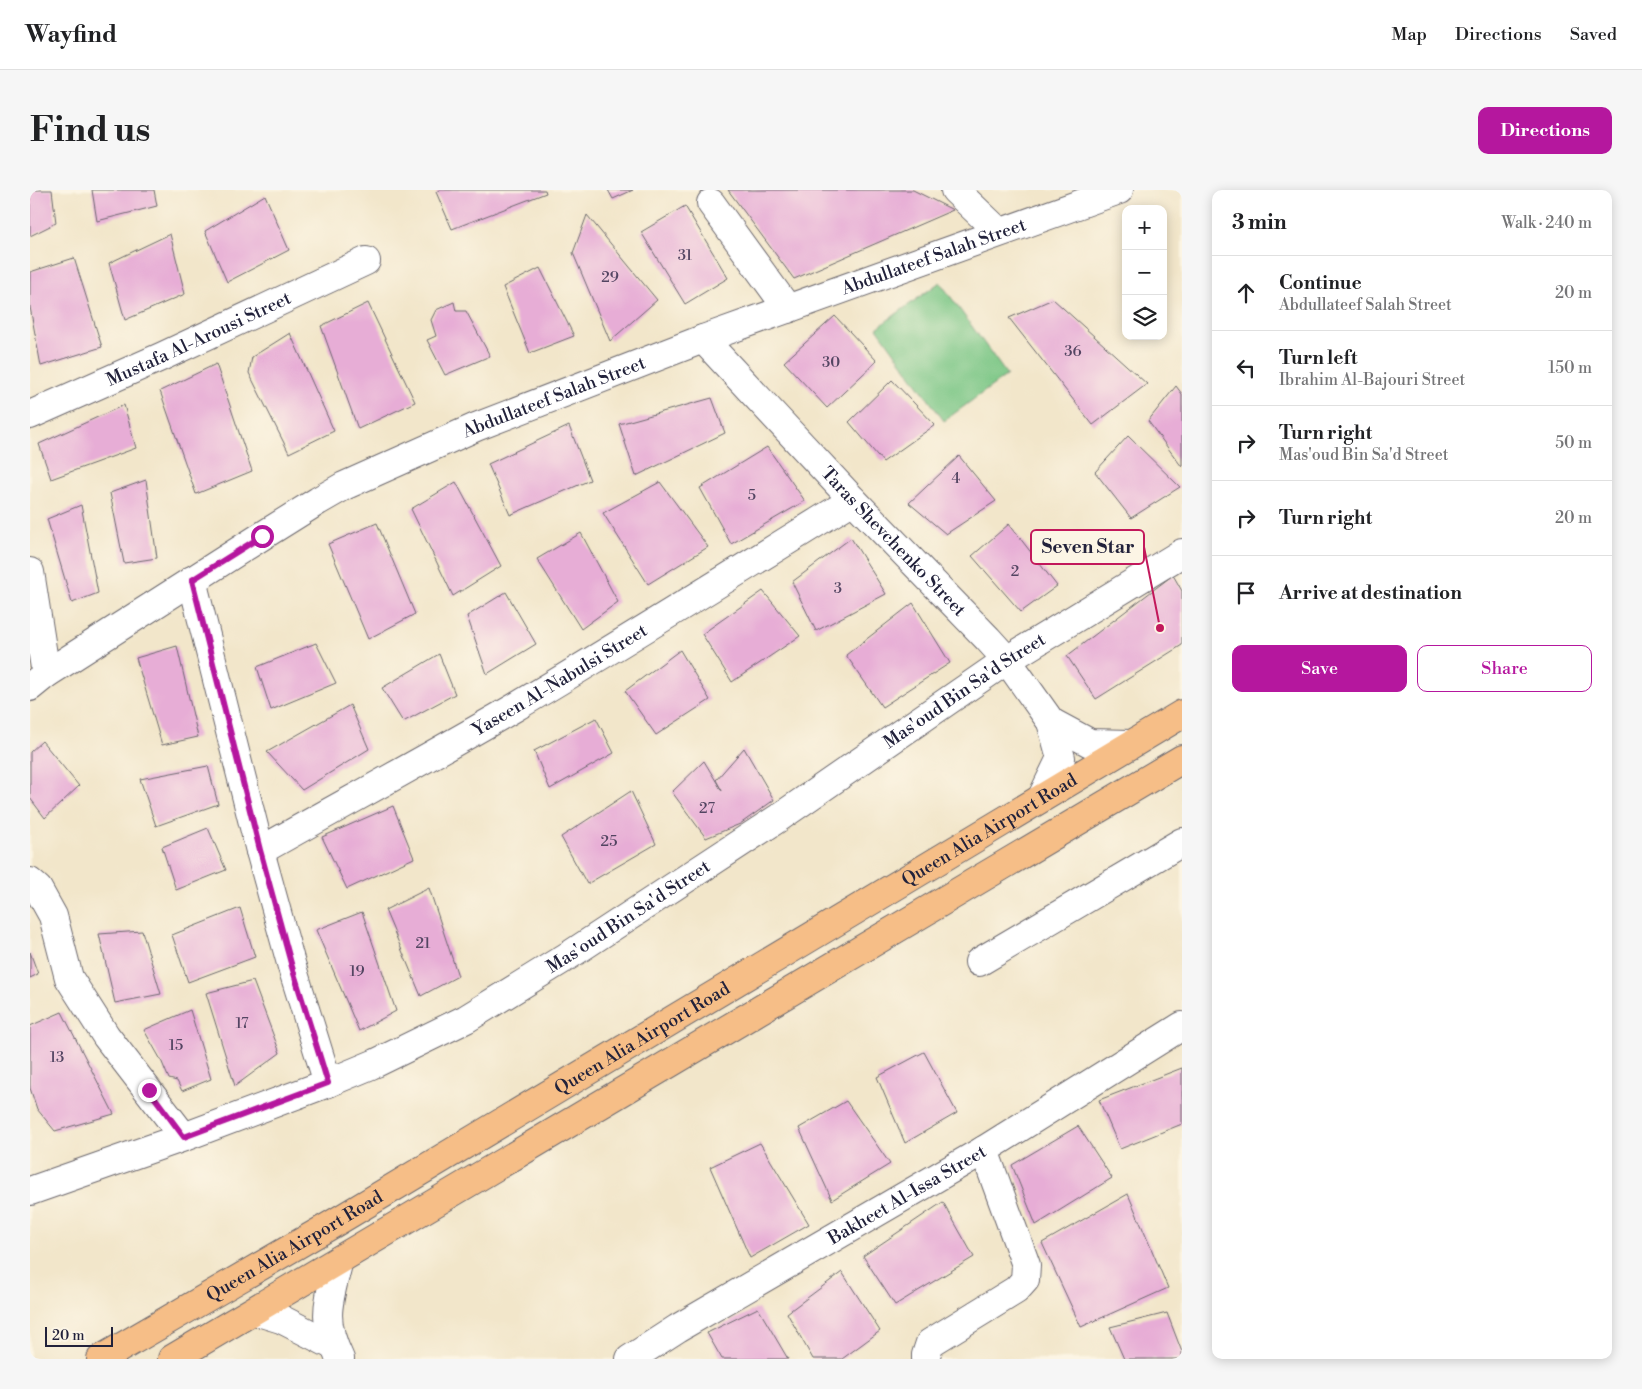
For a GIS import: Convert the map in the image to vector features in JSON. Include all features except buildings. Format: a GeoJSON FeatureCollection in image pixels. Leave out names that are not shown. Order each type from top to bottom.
{"type":"FeatureCollection","features":[{"type":"Feature","properties":{"kind":"highway","name":"Queen Alia Airport Road"},"geometry":{"type":"LineString","coordinates":[[101,1359],[339,1220],[1182,714]]}},
{"type":"Feature","properties":{"kind":"highway","name":"Queen Alia Airport Road"},"geometry":{"type":"LineString","coordinates":[[172,1359],[256,1311],[1182,759]]}},
{"type":"Feature","properties":{"kind":"street"},"geometry":{"type":"LineString","coordinates":[[955,190],[999,232]]}},
{"type":"Feature","properties":{"kind":"street","name":"Abdullateef Salah Street"},"geometry":{"type":"LineString","coordinates":[[38,680],[192,580],[344,486],[476,428],[703,339],[1119,190]]}},
{"type":"Feature","properties":{"kind":"street"},"geometry":{"type":"LineString","coordinates":[[711,204],[788,308]]}},
{"type":"Feature","properties":{"kind":"street","name":"Mustafa Al-Arousi Street"},"geometry":{"type":"LineString","coordinates":[[30,416],[366,261]]}},
{"type":"Feature","properties":{"kind":"street","name":"Taras Shevchenko Street"},"geometry":{"type":"LineString","coordinates":[[703,339],[852,500],[1007,660],[1051,722],[1061,758],[1042,797]]}},
{"type":"Feature","properties":{"kind":"street","name":"Yaseen Al-Nabulsi Street"},"geometry":{"type":"LineString","coordinates":[[260,850],[408,769],[514,708],[852,500]]}},
{"type":"Feature","properties":{"kind":"street","name":"Mas'oud Bin Sa'd Street"},"geometry":{"type":"LineString","coordinates":[[30,1191],[184,1137],[328,1083],[376,1063],[466,1019],[777,818],[1007,660],[1182,553]]}},
{"type":"Feature","properties":{"kind":"street"},"geometry":{"type":"LineString","coordinates":[[30,572],[38,680]]}},
{"type":"Feature","properties":{"kind":"street"},"geometry":{"type":"LineString","coordinates":[[192,580],[260,850],[292,967],[328,1083]]}},
{"type":"Feature","properties":{"kind":"street"},"geometry":{"type":"LineString","coordinates":[[1051,722],[1090,743],[1131,744]]}},
{"type":"Feature","properties":{"kind":"street"},"geometry":{"type":"LineString","coordinates":[[979,962],[1182,842]]}},
{"type":"Feature","properties":{"kind":"street"},"geometry":{"type":"LineString","coordinates":[[30,882],[38,889],[53,916],[68,978],[106,1036],[184,1137]]}},
{"type":"Feature","properties":{"kind":"street","name":"Bakheet Al-Issa Street"},"geometry":{"type":"LineString","coordinates":[[630,1359],[678,1328],[984,1150],[1182,1026]]}},
{"type":"Feature","properties":{"kind":"street"},"geometry":{"type":"LineString","coordinates":[[926,1359],[930,1343],[1016,1290],[1025,1280],[1026,1265],[984,1150]]}},
{"type":"Feature","properties":{"kind":"street"},"geometry":{"type":"LineString","coordinates":[[334,1354],[328,1327],[327,1308],[339,1260]]}},
{"type":"Feature","properties":{"kind":"street"},"geometry":{"type":"LineString","coordinates":[[256,1311],[281,1319],[334,1354]]}},
{"type":"Feature","properties":{"kind":"green space"},"geometry":{"type":"Polygon","coordinates":[[[940,282],[1007,375],[944,421],[877,328],[940,282]]]}},
{"type":"Feature","properties":{"kind":"place","name":"Seven Star"},"geometry":{"type":"Point","coordinates":[1160,628]}},
{"type":"Feature","properties":{"kind":"route"},"geometry":{"type":"LineString","coordinates":[[149,1090],[184,1137],[328,1083],[292,967],[260,850],[192,580],[262,536]]}}]}
